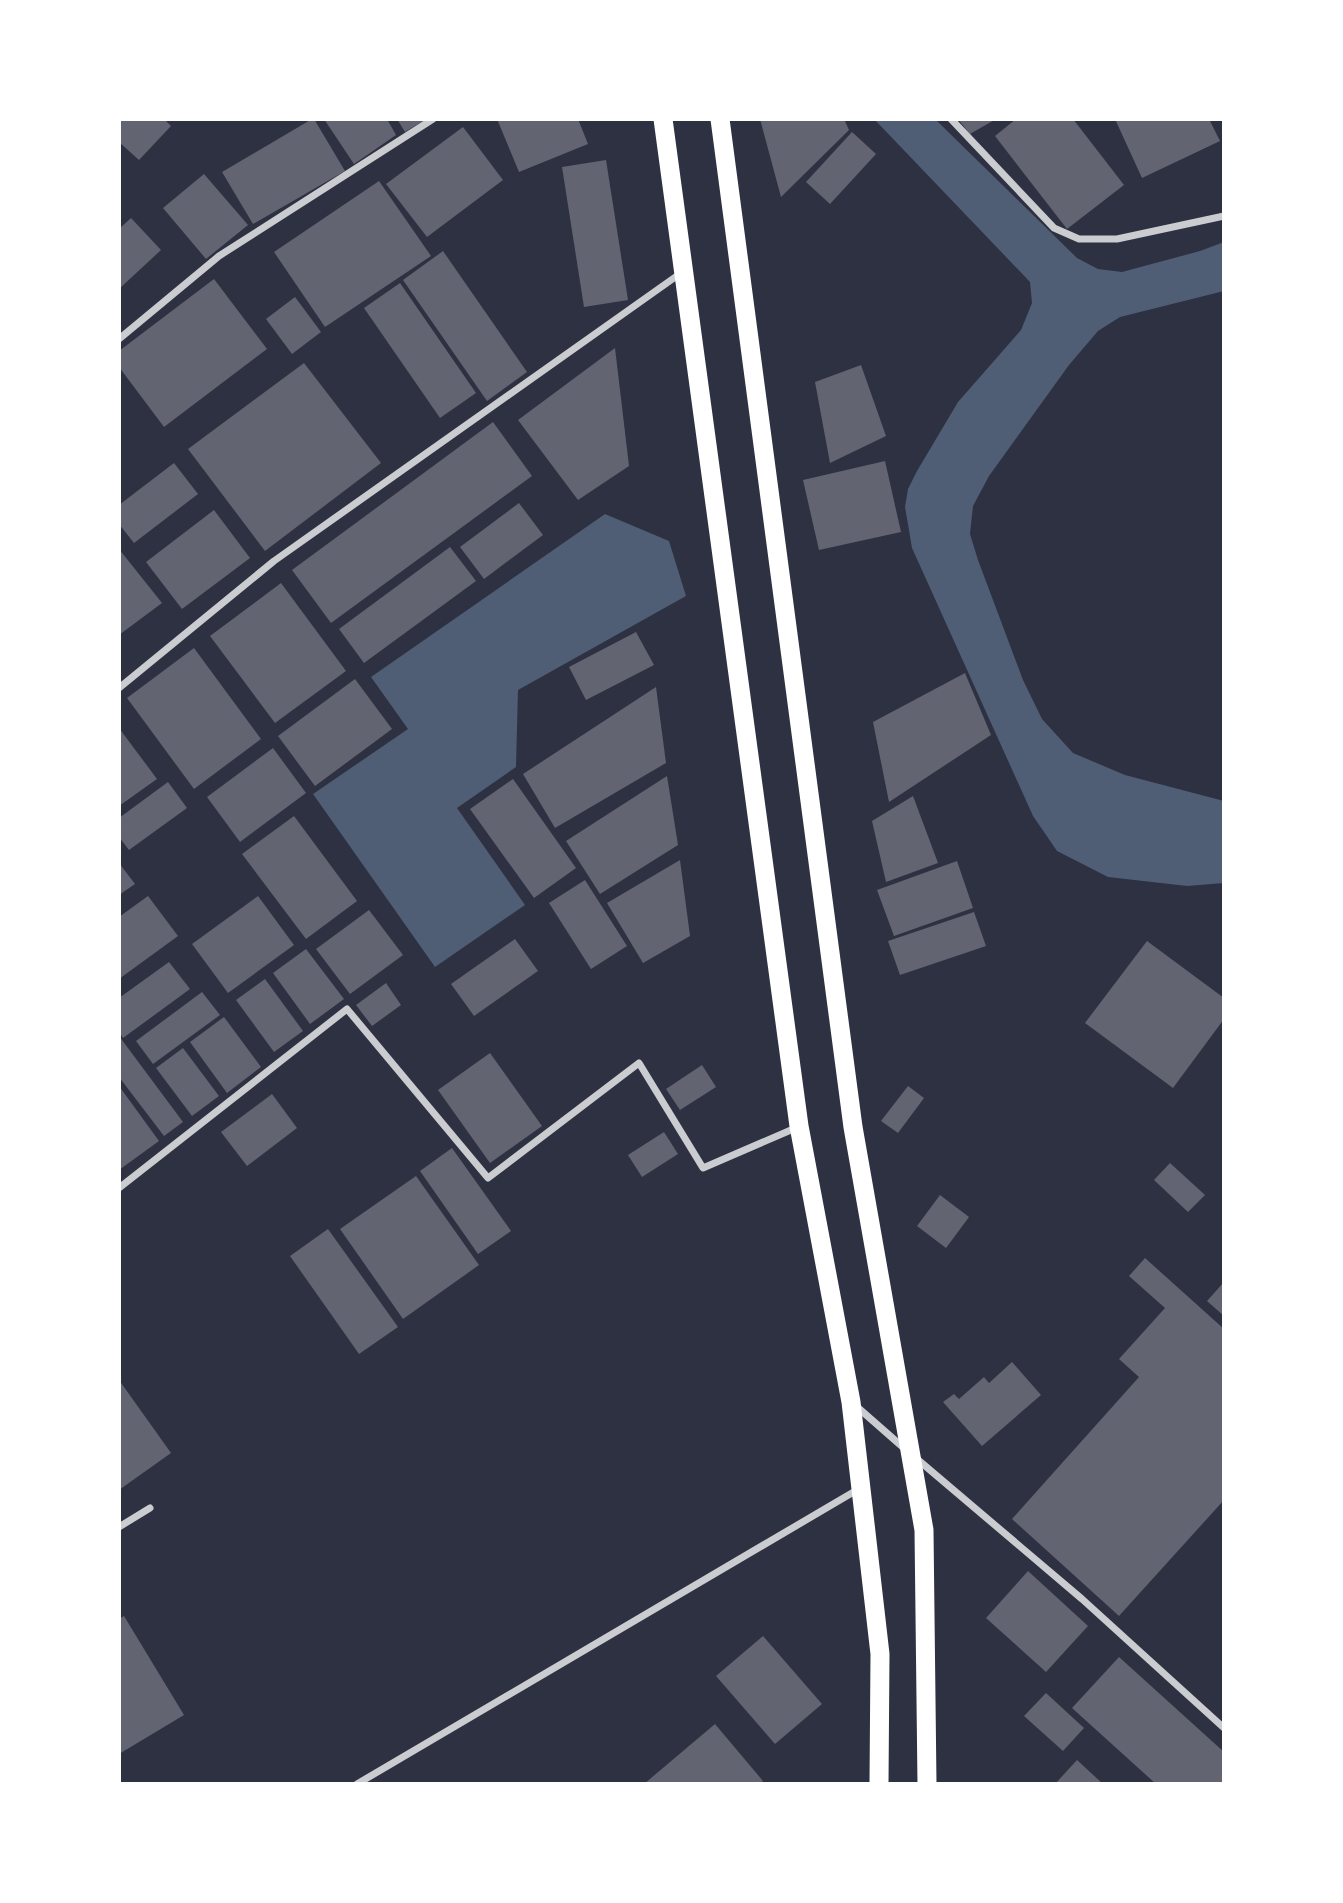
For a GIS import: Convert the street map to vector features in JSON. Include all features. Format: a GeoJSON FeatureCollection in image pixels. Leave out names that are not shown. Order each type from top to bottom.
{"type":"FeatureCollection","features":[{"type":"Feature","properties":{"kind":"highway"},"geometry":{"type":"LineString","coordinates":[[663,119],[799,1126],[852,1402],[880,1654],[879,1784]]}},
{"type":"Feature","properties":{"kind":"highway"},"geometry":{"type":"LineString","coordinates":[[720,119],[853,1127],[924,1530],[927,1784]]}},
{"type":"Feature","properties":{"kind":"street"},"geometry":{"type":"LineString","coordinates":[[119,340],[219,256],[433,119]]}},
{"type":"Feature","properties":{"kind":"street"},"geometry":{"type":"LineString","coordinates":[[951,119],[1054,228],[1079,240],[1117,239],[1224,216]]}},
{"type":"Feature","properties":{"kind":"street"},"geometry":{"type":"LineString","coordinates":[[119,688],[274,561],[682,272]]}},
{"type":"Feature","properties":{"kind":"street"},"geometry":{"type":"LineString","coordinates":[[119,1188],[347,1009],[488,1178],[639,1063],[703,1168],[799,1126]]}},
{"type":"Feature","properties":{"kind":"street"},"geometry":{"type":"LineString","coordinates":[[852,1402],[1082,1599],[1224,1728]]}},
{"type":"Feature","properties":{"kind":"street"},"geometry":{"type":"LineString","coordinates":[[357,1784],[861,1488]]}},
{"type":"Feature","properties":{"kind":"street"},"geometry":{"type":"LineString","coordinates":[[119,1527],[150,1507]]}},
{"type":"Feature","properties":{"kind":"water"},"geometry":{"type":"Polygon","coordinates":[[[874,119],[935,119],[1077,258],[1098,269],[1122,272],[1224,242],[1224,291],[1120,317],[1098,331],[1069,365],[989,476],[973,506],[970,534],[1023,680],[1042,719],[1073,753],[1125,775],[1224,801],[1224,883],[1187,886],[1108,877],[1057,851],[1033,816],[912,548],[905,507],[908,489],[917,471],[958,402],[1021,330],[1032,303],[1030,282],[874,119]]]}},
{"type":"Feature","properties":{"kind":"water"},"geometry":{"type":"Polygon","coordinates":[[[605,514],[669,541],[686,596],[518,690],[516,767],[457,808],[525,905],[435,967],[313,794],[408,729],[371,677],[605,514]]]}},
{"type":"Feature","properties":{"kind":"building"},"geometry":{"type":"Polygon","coordinates":[[[119,119],[164,119],[171,126],[139,160],[119,142],[119,119]]]}},
{"type":"Feature","properties":{"kind":"building"},"geometry":{"type":"Polygon","coordinates":[[[312,119],[345,171],[253,224],[222,172],[312,119]]]}},
{"type":"Feature","properties":{"kind":"building"},"geometry":{"type":"Polygon","coordinates":[[[324,119],[387,119],[396,135],[354,164],[324,119]]]}},
{"type":"Feature","properties":{"kind":"building"},"geometry":{"type":"Polygon","coordinates":[[[397,119],[426,119],[405,132],[397,119]]]}},
{"type":"Feature","properties":{"kind":"building"},"geometry":{"type":"Polygon","coordinates":[[[497,119],[578,119],[588,144],[519,172],[497,119]]]}},
{"type":"Feature","properties":{"kind":"building"},"geometry":{"type":"Polygon","coordinates":[[[760,119],[844,119],[849,130],[781,197],[760,119]]]}},
{"type":"Feature","properties":{"kind":"building"},"geometry":{"type":"Polygon","coordinates":[[[958,119],[996,119],[970,134],[958,119]]]}},
{"type":"Feature","properties":{"kind":"building"},"geometry":{"type":"Polygon","coordinates":[[[1016,119],[1073,119],[1124,185],[1067,229],[995,136],[1016,119]]]}},
{"type":"Feature","properties":{"kind":"building"},"geometry":{"type":"Polygon","coordinates":[[[1115,119],[1209,119],[1220,141],[1142,178],[1115,119]]]}},
{"type":"Feature","properties":{"kind":"building"},"geometry":{"type":"Polygon","coordinates":[[[463,127],[503,180],[427,237],[386,184],[463,127]]]}},
{"type":"Feature","properties":{"kind":"building"},"geometry":{"type":"Polygon","coordinates":[[[852,132],[876,154],[830,204],[806,182],[852,132]]]}},
{"type":"Feature","properties":{"kind":"building"},"geometry":{"type":"Polygon","coordinates":[[[606,160],[628,300],[584,307],[562,167],[606,160]]]}},
{"type":"Feature","properties":{"kind":"building"},"geometry":{"type":"Polygon","coordinates":[[[204,174],[248,225],[206,259],[163,208],[204,174]]]}},
{"type":"Feature","properties":{"kind":"building"},"geometry":{"type":"Polygon","coordinates":[[[379,181],[431,256],[325,327],[274,252],[379,181]]]}},
{"type":"Feature","properties":{"kind":"building"},"geometry":{"type":"Polygon","coordinates":[[[131,218],[161,250],[119,289],[119,229],[131,218]]]}},
{"type":"Feature","properties":{"kind":"building"},"geometry":{"type":"Polygon","coordinates":[[[443,251],[527,372],[487,401],[403,280],[443,251]]]}},
{"type":"Feature","properties":{"kind":"building"},"geometry":{"type":"Polygon","coordinates":[[[214,279],[267,349],[164,427],[119,367],[119,351],[214,279]]]}},
{"type":"Feature","properties":{"kind":"building"},"geometry":{"type":"Polygon","coordinates":[[[400,283],[476,393],[440,418],[364,308],[400,283]]]}},
{"type":"Feature","properties":{"kind":"building"},"geometry":{"type":"Polygon","coordinates":[[[295,297],[321,332],[292,354],[266,319],[295,297]]]}},
{"type":"Feature","properties":{"kind":"building"},"geometry":{"type":"Polygon","coordinates":[[[615,348],[629,466],[578,500],[518,420],[615,348]]]}},
{"type":"Feature","properties":{"kind":"building"},"geometry":{"type":"Polygon","coordinates":[[[304,363],[381,463],[265,551],[188,449],[304,363]]]}},
{"type":"Feature","properties":{"kind":"building"},"geometry":{"type":"Polygon","coordinates":[[[861,365],[886,436],[830,463],[815,382],[861,365]]]}},
{"type":"Feature","properties":{"kind":"building"},"geometry":{"type":"Polygon","coordinates":[[[493,422],[532,476],[331,623],[292,570],[493,422]]]}},
{"type":"Feature","properties":{"kind":"building"},"geometry":{"type":"Polygon","coordinates":[[[885,461],[901,532],[819,550],[803,480],[885,461]]]}},
{"type":"Feature","properties":{"kind":"building"},"geometry":{"type":"Polygon","coordinates":[[[174,463],[198,494],[134,543],[119,524],[119,505],[174,463]]]}},
{"type":"Feature","properties":{"kind":"building"},"geometry":{"type":"Polygon","coordinates":[[[519,503],[543,535],[484,579],[460,547],[519,503]]]}},
{"type":"Feature","properties":{"kind":"building"},"geometry":{"type":"Polygon","coordinates":[[[214,510],[250,558],[182,609],[146,562],[214,510]]]}},
{"type":"Feature","properties":{"kind":"building"},"geometry":{"type":"Polygon","coordinates":[[[450,547],[476,581],[364,663],[339,629],[450,547]]]}},
{"type":"Feature","properties":{"kind":"building"},"geometry":{"type":"Polygon","coordinates":[[[119,549],[162,603],[119,635],[119,549]]]}},
{"type":"Feature","properties":{"kind":"building"},"geometry":{"type":"Polygon","coordinates":[[[281,583],[346,671],[275,723],[210,636],[281,583]]]}},
{"type":"Feature","properties":{"kind":"building"},"geometry":{"type":"Polygon","coordinates":[[[636,632],[654,665],[586,700],[569,667],[636,632]]]}},
{"type":"Feature","properties":{"kind":"building"},"geometry":{"type":"Polygon","coordinates":[[[194,648],[261,739],[194,789],[127,698],[194,648]]]}},
{"type":"Feature","properties":{"kind":"building"},"geometry":{"type":"Polygon","coordinates":[[[965,673],[991,735],[889,802],[873,722],[965,673]]]}},
{"type":"Feature","properties":{"kind":"building"},"geometry":{"type":"Polygon","coordinates":[[[355,679],[392,729],[315,786],[278,736],[355,679]]]}},
{"type":"Feature","properties":{"kind":"building"},"geometry":{"type":"Polygon","coordinates":[[[656,687],[666,763],[555,828],[523,774],[656,687]]]}},
{"type":"Feature","properties":{"kind":"building"},"geometry":{"type":"Polygon","coordinates":[[[119,728],[157,779],[119,806],[119,728]]]}},
{"type":"Feature","properties":{"kind":"building"},"geometry":{"type":"Polygon","coordinates":[[[273,748],[306,793],[240,842],[207,797],[273,748]]]}},
{"type":"Feature","properties":{"kind":"building"},"geometry":{"type":"Polygon","coordinates":[[[667,776],[678,845],[600,894],[566,841],[667,776]]]}},
{"type":"Feature","properties":{"kind":"building"},"geometry":{"type":"Polygon","coordinates":[[[513,779],[576,868],[534,898],[470,809],[513,779]]]}},
{"type":"Feature","properties":{"kind":"building"},"geometry":{"type":"Polygon","coordinates":[[[168,782],[187,808],[129,850],[119,837],[119,818],[168,782]]]}},
{"type":"Feature","properties":{"kind":"building"},"geometry":{"type":"Polygon","coordinates":[[[913,796],[938,863],[886,882],[872,821],[913,796]]]}},
{"type":"Feature","properties":{"kind":"building"},"geometry":{"type":"Polygon","coordinates":[[[294,816],[357,901],[306,939],[242,854],[294,816]]]}},
{"type":"Feature","properties":{"kind":"building"},"geometry":{"type":"Polygon","coordinates":[[[680,860],[690,936],[643,963],[607,903],[680,860]]]}},
{"type":"Feature","properties":{"kind":"building"},"geometry":{"type":"Polygon","coordinates":[[[957,861],[973,908],[894,936],[877,890],[957,861]]]}},
{"type":"Feature","properties":{"kind":"building"},"geometry":{"type":"Polygon","coordinates":[[[119,863],[135,884],[119,895],[119,863]]]}},
{"type":"Feature","properties":{"kind":"building"},"geometry":{"type":"Polygon","coordinates":[[[585,880],[627,946],[591,969],[549,903],[585,880]]]}},
{"type":"Feature","properties":{"kind":"building"},"geometry":{"type":"Polygon","coordinates":[[[148,896],[178,936],[119,979],[119,917],[148,896]]]}},
{"type":"Feature","properties":{"kind":"building"},"geometry":{"type":"Polygon","coordinates":[[[258,896],[294,945],[228,993],[192,944],[258,896]]]}},
{"type":"Feature","properties":{"kind":"building"},"geometry":{"type":"Polygon","coordinates":[[[369,910],[403,955],[350,994],[316,949],[369,910]]]}},
{"type":"Feature","properties":{"kind":"building"},"geometry":{"type":"Polygon","coordinates":[[[974,912],[986,946],[900,975],[888,941],[974,912]]]}},
{"type":"Feature","properties":{"kind":"building"},"geometry":{"type":"Polygon","coordinates":[[[515,939],[538,971],[474,1016],[451,984],[515,939]]]}},
{"type":"Feature","properties":{"kind":"building"},"geometry":{"type":"Polygon","coordinates":[[[1147,941],[1224,998],[1224,1019],[1173,1088],[1085,1023],[1147,941]]]}},
{"type":"Feature","properties":{"kind":"building"},"geometry":{"type":"Polygon","coordinates":[[[306,949],[344,999],[310,1024],[273,973],[306,949]]]}},
{"type":"Feature","properties":{"kind":"building"},"geometry":{"type":"Polygon","coordinates":[[[169,962],[190,989],[123,1038],[119,1032],[119,998],[169,962]]]}},
{"type":"Feature","properties":{"kind":"building"},"geometry":{"type":"Polygon","coordinates":[[[265,979],[303,1031],[274,1052],[236,1000],[265,979]]]}},
{"type":"Feature","properties":{"kind":"building"},"geometry":{"type":"Polygon","coordinates":[[[386,983],[401,1005],[372,1026],[356,1005],[386,983]]]}},
{"type":"Feature","properties":{"kind":"building"},"geometry":{"type":"Polygon","coordinates":[[[202,992],[220,1015],[153,1064],[136,1041],[202,992]]]}},
{"type":"Feature","properties":{"kind":"building"},"geometry":{"type":"Polygon","coordinates":[[[224,1017],[261,1067],[227,1093],[190,1042],[224,1017]]]}},
{"type":"Feature","properties":{"kind":"building"},"geometry":{"type":"Polygon","coordinates":[[[119,1036],[183,1122],[164,1136],[119,1077],[119,1036]]]}},
{"type":"Feature","properties":{"kind":"building"},"geometry":{"type":"Polygon","coordinates":[[[183,1048],[219,1096],[192,1116],[156,1068],[183,1048]]]}},
{"type":"Feature","properties":{"kind":"building"},"geometry":{"type":"Polygon","coordinates":[[[490,1053],[542,1126],[490,1163],[438,1090],[490,1053]]]}},
{"type":"Feature","properties":{"kind":"building"},"geometry":{"type":"Polygon","coordinates":[[[702,1065],[716,1087],[680,1110],[666,1089],[702,1065]]]}},
{"type":"Feature","properties":{"kind":"building"},"geometry":{"type":"Polygon","coordinates":[[[119,1086],[159,1141],[119,1170],[119,1086]]]}},
{"type":"Feature","properties":{"kind":"building"},"geometry":{"type":"Polygon","coordinates":[[[908,1086],[924,1098],[898,1133],[881,1121],[908,1086]]]}},
{"type":"Feature","properties":{"kind":"building"},"geometry":{"type":"Polygon","coordinates":[[[272,1094],[297,1128],[247,1166],[221,1132],[272,1094]]]}},
{"type":"Feature","properties":{"kind":"building"},"geometry":{"type":"Polygon","coordinates":[[[664,1132],[678,1154],[642,1177],[628,1155],[664,1132]]]}},
{"type":"Feature","properties":{"kind":"building"},"geometry":{"type":"Polygon","coordinates":[[[452,1148],[511,1231],[478,1254],[420,1171],[452,1148]]]}},
{"type":"Feature","properties":{"kind":"building"},"geometry":{"type":"Polygon","coordinates":[[[1170,1163],[1205,1195],[1188,1212],[1154,1180],[1170,1163]]]}},
{"type":"Feature","properties":{"kind":"building"},"geometry":{"type":"Polygon","coordinates":[[[416,1176],[479,1265],[403,1319],[340,1229],[416,1176]]]}},
{"type":"Feature","properties":{"kind":"building"},"geometry":{"type":"Polygon","coordinates":[[[940,1195],[969,1217],[946,1248],[917,1226],[940,1195]]]}},
{"type":"Feature","properties":{"kind":"building"},"geometry":{"type":"Polygon","coordinates":[[[328,1229],[398,1327],[359,1354],[290,1256],[328,1229]]]}},
{"type":"Feature","properties":{"kind":"building"},"geometry":{"type":"Polygon","coordinates":[[[1145,1258],[1224,1329],[1224,1500],[1119,1616],[1012,1519],[1139,1377],[1119,1359],[1165,1308],[1129,1276],[1145,1258]]]}},
{"type":"Feature","properties":{"kind":"building"},"geometry":{"type":"Polygon","coordinates":[[[1224,1282],[1224,1316],[1207,1301],[1224,1282]]]}},
{"type":"Feature","properties":{"kind":"building"},"geometry":{"type":"Polygon","coordinates":[[[1012,1362],[1041,1395],[982,1446],[943,1402],[954,1394],[959,1399],[984,1377],[989,1383],[1012,1362]]]}},
{"type":"Feature","properties":{"kind":"building"},"geometry":{"type":"Polygon","coordinates":[[[119,1380],[171,1453],[119,1490],[119,1380]]]}},
{"type":"Feature","properties":{"kind":"building"},"geometry":{"type":"Polygon","coordinates":[[[1028,1571],[1088,1626],[1046,1672],[986,1618],[1028,1571]]]}},
{"type":"Feature","properties":{"kind":"building"},"geometry":{"type":"Polygon","coordinates":[[[124,1616],[184,1715],[119,1754],[119,1619],[124,1616]]]}},
{"type":"Feature","properties":{"kind":"building"},"geometry":{"type":"Polygon","coordinates":[[[763,1636],[822,1704],[775,1744],[716,1676],[763,1636]]]}},
{"type":"Feature","properties":{"kind":"building"},"geometry":{"type":"Polygon","coordinates":[[[1119,1657],[1224,1752],[1224,1784],[1156,1784],[1072,1708],[1119,1657]]]}},
{"type":"Feature","properties":{"kind":"building"},"geometry":{"type":"Polygon","coordinates":[[[1046,1693],[1084,1728],[1063,1751],[1024,1716],[1046,1693]]]}},
{"type":"Feature","properties":{"kind":"building"},"geometry":{"type":"Polygon","coordinates":[[[715,1724],[763,1781],[759,1784],[644,1784],[715,1724]]]}},
{"type":"Feature","properties":{"kind":"building"},"geometry":{"type":"Polygon","coordinates":[[[1077,1760],[1103,1784],[1055,1784],[1077,1760]]]}}]}
